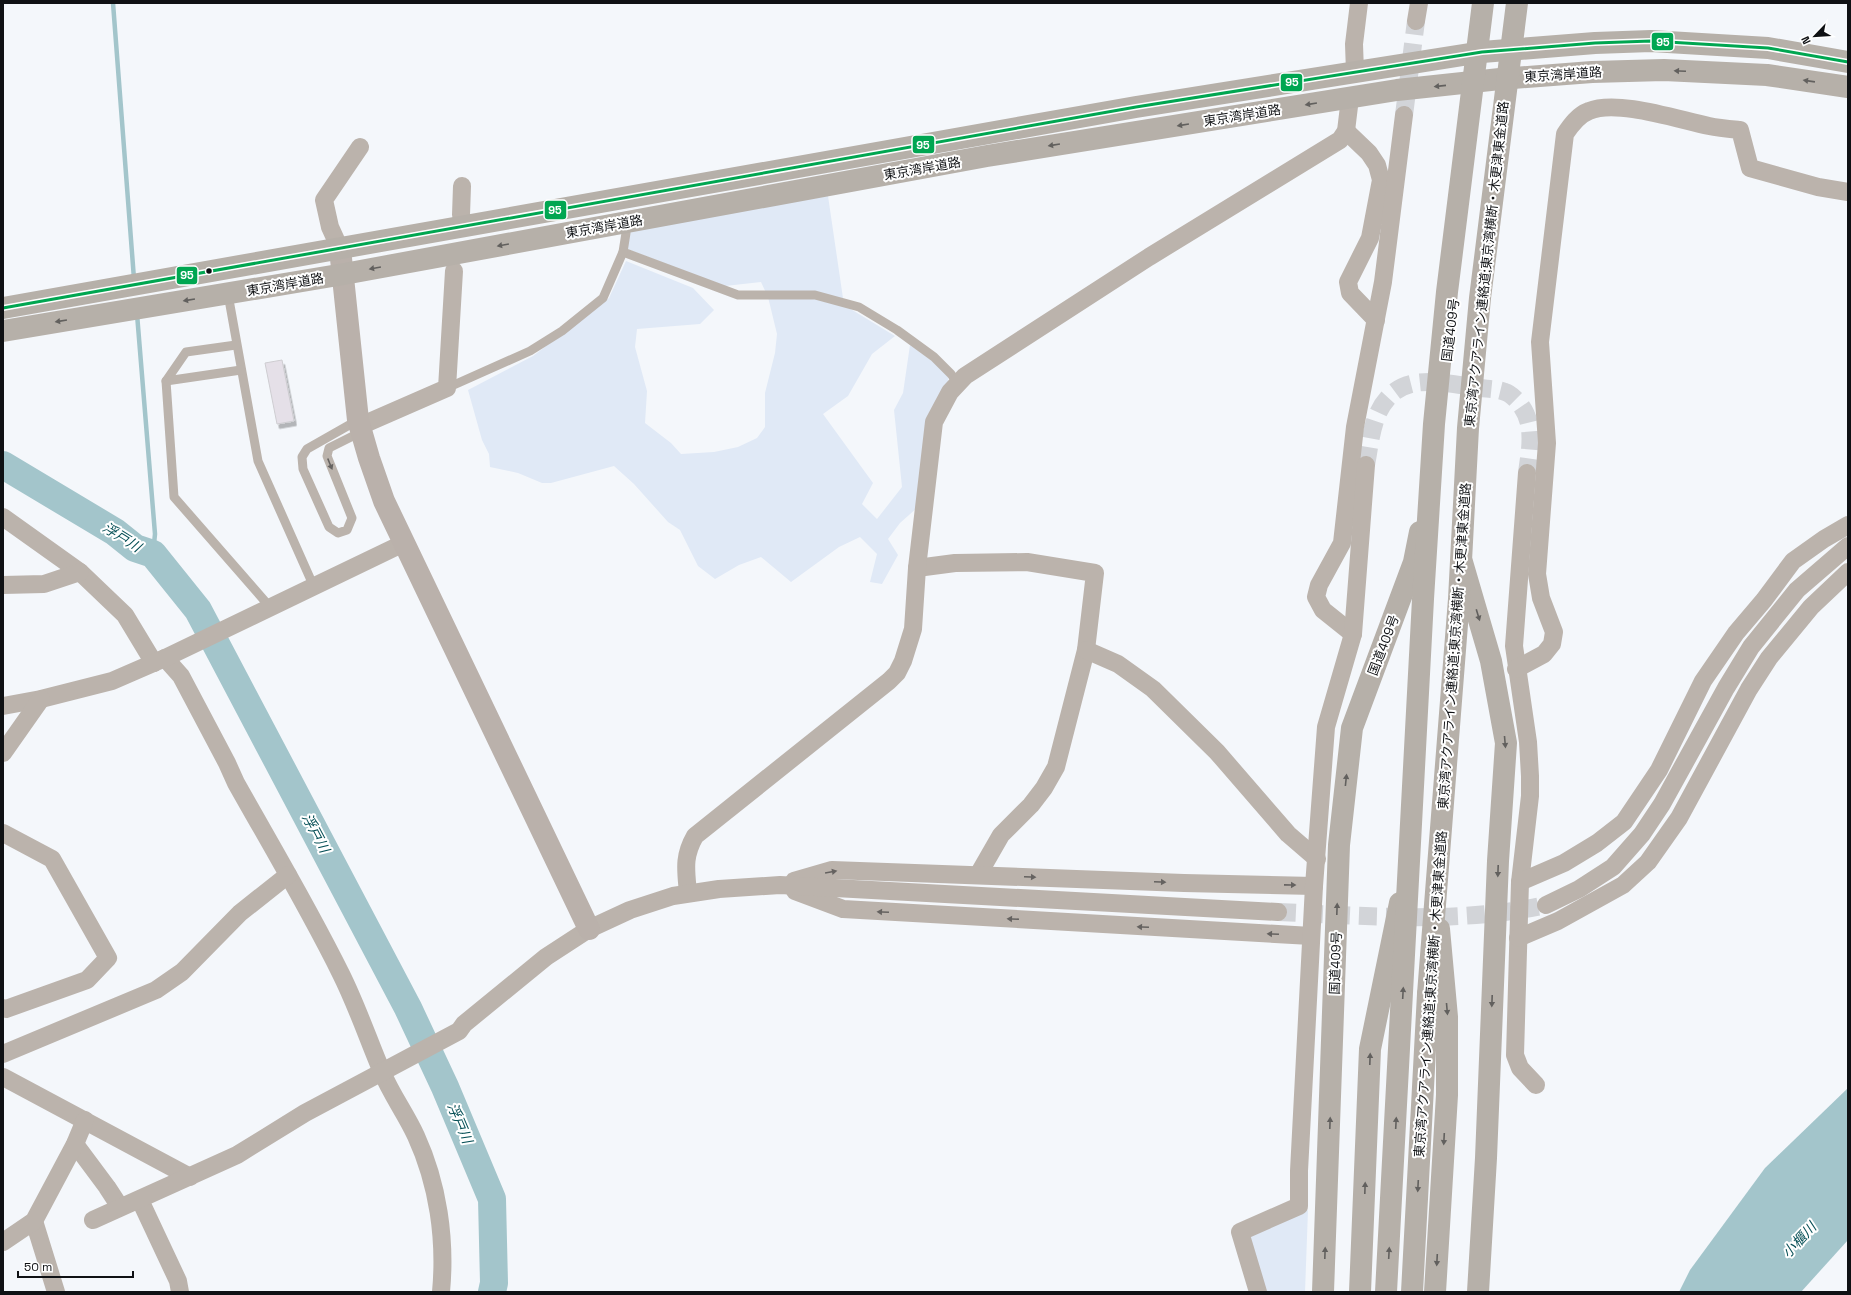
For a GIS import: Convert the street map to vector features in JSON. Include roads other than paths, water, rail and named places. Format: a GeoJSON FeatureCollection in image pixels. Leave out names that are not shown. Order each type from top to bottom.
{"type":"FeatureCollection","features":[{"type":"Feature","properties":{"kind":"highway","name":"東京湾アクアライン連絡道;東京湾横断・木更津東金道路"},"geometry":{"type":"LineString","coordinates":[[1386,1292],[1422,614],[1434,424],[1447,292],[1483,3]]}},
{"type":"Feature","properties":{"kind":"highway","name":"国道409号"},"geometry":{"type":"LineString","coordinates":[[1478,1292],[1486,1158],[1498,861],[1506,743],[1491,661],[1458,551],[1453,523],[1500,79],[1492,51],[1491,3]]}},
{"type":"Feature","properties":{"kind":"highway","name":"国道409号"},"geometry":{"type":"LineString","coordinates":[[1323,1292],[1339,845],[1352,728],[1414,562],[1434,464],[1478,82],[1511,3]]}},
{"type":"Feature","properties":{"kind":"highway","name":"東京湾アクアライン連絡道;東京湾横断・木更津東金道路"},"geometry":{"type":"LineString","coordinates":[[1412,1292],[1428,994],[1459,599],[1468,428],[1481,290],[1517,3]]}},
{"type":"Feature","properties":{"kind":"highway","name":"東京湾岸道路"},"geometry":{"type":"LineString","coordinates":[[3,308],[1136,107],[1492,51],[1595,43],[1651,41],[1768,48],[1848,62]]}},
{"type":"Feature","properties":{"kind":"highway","name":"東京湾岸道路"},"geometry":{"type":"LineString","coordinates":[[3,331],[344,274],[987,156],[1397,90],[1500,79],[1592,72],[1664,70],[1767,75],[1848,87]]}},
{"type":"Feature","properties":{"kind":"highway"},"geometry":{"type":"LineString","coordinates":[[1360,1292],[1364,1227],[1370,1049],[1400,904],[1429,586],[1434,464]]}},
{"type":"Feature","properties":{"kind":"highway"},"geometry":{"type":"LineString","coordinates":[[1436,1292],[1447,1094],[1447,1016],[1432,855],[1453,523]]}},
{"type":"Feature","properties":{"kind":"street"},"geometry":{"type":"LineString","coordinates":[[1355,72],[1354,44],[1360,3]]}},
{"type":"Feature","properties":{"kind":"street"},"geometry":{"type":"LineString","coordinates":[[1416,21],[1420,3]]}},
{"type":"Feature","properties":{"kind":"street"},"geometry":{"type":"LineString","coordinates":[[688,893],[686,867],[687,849],[695,836],[897,672],[903,661],[913,628],[917,568],[934,422],[950,392],[965,376],[1149,257],[1340,140],[1346,131],[1350,98]]}},
{"type":"Feature","properties":{"kind":"street"},"geometry":{"type":"LineString","coordinates":[[1516,669],[1544,654],[1552,644],[1554,632],[1541,598],[1537,574],[1547,443],[1540,342],[1564,134],[1574,120],[1589,110],[1613,107],[1657,112],[1710,126],[1740,130],[1750,168],[1818,188],[1848,192]]}},
{"type":"Feature","properties":{"kind":"street"},"geometry":{"type":"LineString","coordinates":[[1353,634],[1323,610],[1316,596],[1319,585],[1342,543],[1355,427],[1383,282],[1404,115]]}},
{"type":"Feature","properties":{"kind":"street"},"geometry":{"type":"LineString","coordinates":[[1346,131],[1368,153],[1377,165],[1381,180],[1370,238],[1348,282],[1350,293],[1376,320]]}},
{"type":"Feature","properties":{"kind":"street"},"geometry":{"type":"LineString","coordinates":[[360,147],[324,200],[330,227],[340,249],[344,274],[360,426],[384,501],[589,929]]}},
{"type":"Feature","properties":{"kind":"street"},"geometry":{"type":"LineString","coordinates":[[461,215],[462,186]]}},
{"type":"Feature","properties":{"kind":"street"},"geometry":{"type":"LineString","coordinates":[[360,426],[447,388],[454,271]]}},
{"type":"Feature","properties":{"kind":"street"},"geometry":{"type":"LineString","coordinates":[[1258,1292],[1240,1232],[1299,1206],[1299,1171],[1314,886],[1326,727],[1353,634],[1366,465]]}},
{"type":"Feature","properties":{"kind":"street"},"geometry":{"type":"LineString","coordinates":[[1526,473],[1515,614],[1514,646],[1516,669],[1528,742],[1530,796],[1520,882],[1516,1055],[1520,1068],[1536,1085]]}},
{"type":"Feature","properties":{"kind":"street"},"geometry":{"type":"LineString","coordinates":[[3,517],[80,572],[125,615],[160,661],[180,676],[227,763],[236,784],[288,875],[341,974],[360,1016],[382,1072],[416,1135],[430,1172],[439,1207],[443,1266],[441,1292]]}},
{"type":"Feature","properties":{"kind":"street"},"geometry":{"type":"LineString","coordinates":[[1520,882],[1564,863],[1597,843],[1624,822],[1658,770],[1703,681],[1736,633],[1764,600],[1793,561],[1824,539],[1848,525]]}},
{"type":"Feature","properties":{"kind":"street"},"geometry":{"type":"LineString","coordinates":[[3,706],[41,699],[112,681],[160,661],[404,543]]}},
{"type":"Feature","properties":{"kind":"street"},"geometry":{"type":"LineString","coordinates":[[1546,906],[1579,889],[1613,867],[1642,834],[1662,804],[1726,688],[1751,647],[1797,590],[1848,546]]}},
{"type":"Feature","properties":{"kind":"street"},"geometry":{"type":"LineString","coordinates":[[917,568],[955,563],[1026,562],[1095,573],[1086,650],[1056,767],[1044,788],[1031,805],[1001,835],[978,875]]}},
{"type":"Feature","properties":{"kind":"street"},"geometry":{"type":"LineString","coordinates":[[3,585],[44,584],[80,572]]}},
{"type":"Feature","properties":{"kind":"street"},"geometry":{"type":"LineString","coordinates":[[1518,938],[1558,921],[1623,885],[1648,862],[1679,818],[1749,689],[1769,658],[1811,607],[1848,572]]}},
{"type":"Feature","properties":{"kind":"street"},"geometry":{"type":"LineString","coordinates":[[1086,650],[1118,664],[1153,689],[1217,752],[1288,834],[1317,860]]}},
{"type":"Feature","properties":{"kind":"street"},"geometry":{"type":"LineString","coordinates":[[3,753],[41,699]]}},
{"type":"Feature","properties":{"kind":"street"},"geometry":{"type":"LineString","coordinates":[[3,833],[52,859],[108,958],[87,980],[6,1009],[3,1008]]}},
{"type":"Feature","properties":{"kind":"street"},"geometry":{"type":"LineString","coordinates":[[780,885],[832,870],[1184,883],[1314,886]]}},
{"type":"Feature","properties":{"kind":"street"},"geometry":{"type":"LineString","coordinates":[[3,1054],[156,990],[182,972],[240,913],[288,875]]}},
{"type":"Feature","properties":{"kind":"street"},"geometry":{"type":"LineString","coordinates":[[780,885],[843,909],[1312,936]]}},
{"type":"Feature","properties":{"kind":"street"},"geometry":{"type":"LineString","coordinates":[[93,1220],[237,1155],[304,1113],[459,1030],[464,1024],[546,957],[589,929],[630,910],[673,896],[719,889],[780,885],[1278,912]]}},
{"type":"Feature","properties":{"kind":"street"},"geometry":{"type":"LineString","coordinates":[[3,1078],[85,1120],[190,1177]]}},
{"type":"Feature","properties":{"kind":"street"},"geometry":{"type":"LineString","coordinates":[[3,1242],[34,1222],[75,1144],[85,1120]]}},
{"type":"Feature","properties":{"kind":"street"},"geometry":{"type":"LineString","coordinates":[[75,1144],[120,1207]]}},
{"type":"Feature","properties":{"kind":"street"},"geometry":{"type":"LineString","coordinates":[[140,1200],[178,1281],[180,1292]]}},
{"type":"Feature","properties":{"kind":"street"},"geometry":{"type":"LineString","coordinates":[[34,1222],[56,1292]]}},
{"type":"Feature","properties":{"kind":"lane"},"geometry":{"type":"LineString","coordinates":[[447,388],[530,351],[562,331],[603,298],[623,252],[626,233],[624,223]]}},
{"type":"Feature","properties":{"kind":"lane"},"geometry":{"type":"LineString","coordinates":[[623,252],[738,295],[815,295],[858,307],[897,330],[934,357],[951,374],[958,384]]}},
{"type":"Feature","properties":{"kind":"lane"},"geometry":{"type":"LineString","coordinates":[[228,294],[258,461],[314,587]]}},
{"type":"Feature","properties":{"kind":"lane"},"geometry":{"type":"LineString","coordinates":[[236,345],[186,352],[166,382],[174,497],[270,607]]}},
{"type":"Feature","properties":{"kind":"lane"},"geometry":{"type":"LineString","coordinates":[[166,382],[241,370]]}},
{"type":"Feature","properties":{"kind":"lane"},"geometry":{"type":"LineString","coordinates":[[360,426],[329,448],[327,456],[352,518],[348,530],[338,533],[329,527],[303,470],[302,457],[307,449],[360,426]]}},
{"type":"Feature","properties":{"kind":"water","name":"小櫃川"},"geometry":{"type":"Polygon","coordinates":[[[1848,1088],[1848,1240],[1801,1292],[1679,1292],[1690,1270],[1765,1168],[1848,1088]]]}},
{"type":"Feature","properties":{"kind":"waterway"},"geometry":{"type":"LineString","coordinates":[[113,3],[134,279]]}},
{"type":"Feature","properties":{"kind":"waterway"},"geometry":{"type":"LineString","coordinates":[[137,314],[155,534],[153,554]]}},
{"type":"Feature","properties":{"kind":"waterway","name":"浮戸川"},"geometry":{"type":"LineString","coordinates":[[3,465],[115,532],[135,548],[153,554],[198,610],[408,1008],[445,1087],[492,1199],[494,1283],[492,1292]]}},
{"type":"Feature","properties":{"kind":"tunnel"},"geometry":{"type":"LineString","coordinates":[[1404,115],[1416,21]]}},
{"type":"Feature","properties":{"kind":"tunnel"},"geometry":{"type":"LineString","coordinates":[[1366,465],[1371,435],[1377,416],[1387,399],[1394,392],[1413,383],[1436,382],[1499,390],[1505,392],[1516,400],[1524,411],[1530,428],[1527,473]]}},
{"type":"Feature","properties":{"kind":"tunnel"},"geometry":{"type":"LineString","coordinates":[[1278,912],[1379,917],[1446,917],[1480,915],[1546,905]]}}]}
